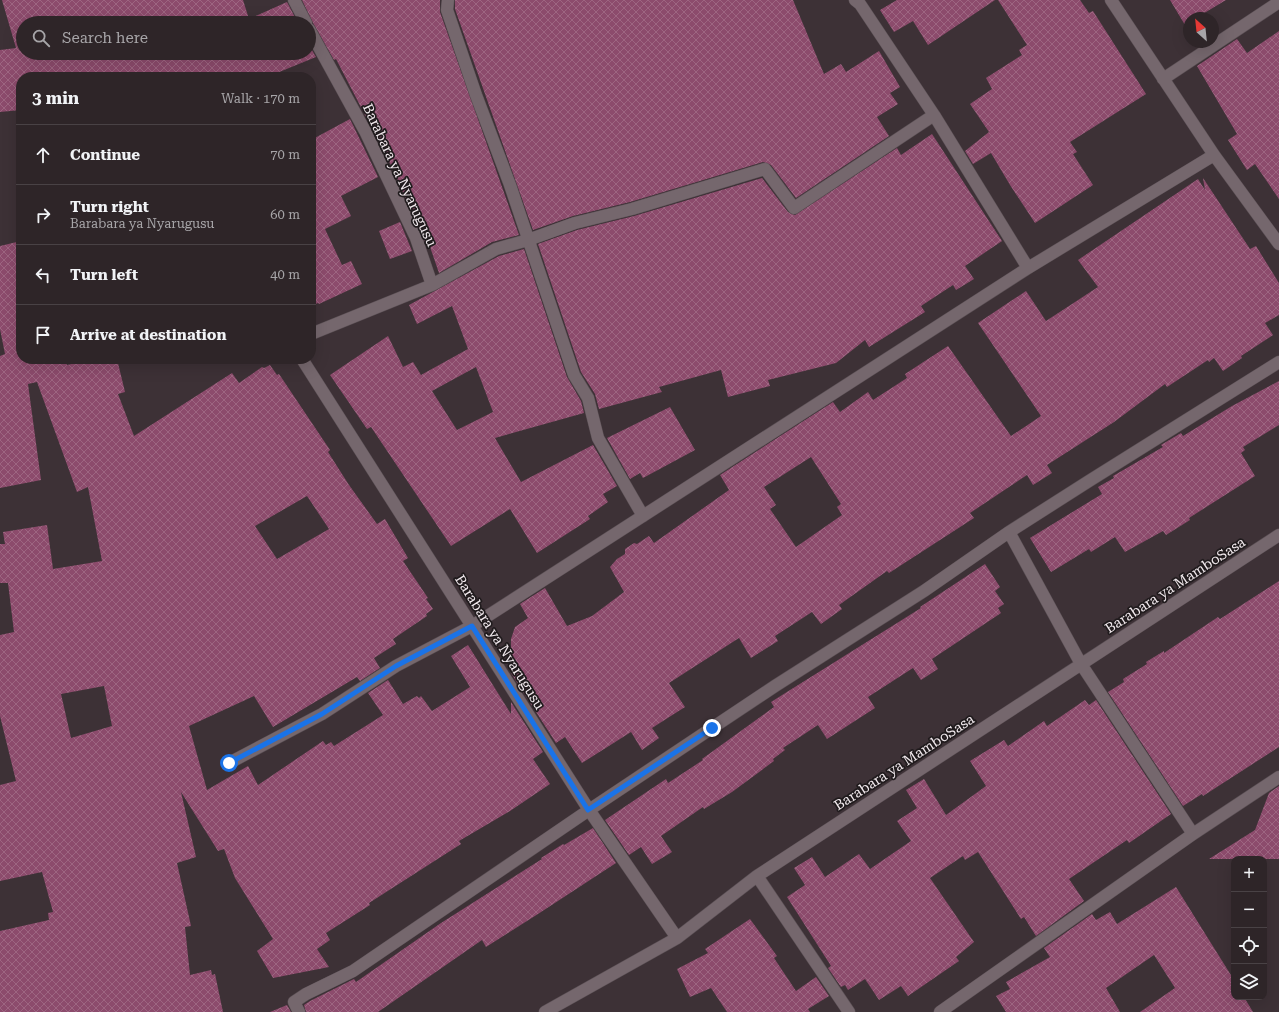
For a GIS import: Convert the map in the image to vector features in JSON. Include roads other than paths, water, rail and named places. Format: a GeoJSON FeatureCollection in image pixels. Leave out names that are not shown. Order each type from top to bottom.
{"type":"FeatureCollection","features":[{"type":"Feature","properties":{"kind":"street"},"geometry":{"type":"LineString","coordinates":[[294,0],[302,16]]}},
{"type":"Feature","properties":{"kind":"street"},"geometry":{"type":"LineString","coordinates":[[448,0],[447,10],[476,95],[510,185],[574,375],[588,398],[598,438],[643,516]]}},
{"type":"Feature","properties":{"kind":"street"},"geometry":{"type":"LineString","coordinates":[[855,0],[860,4],[934,115],[1028,268]]}},
{"type":"Feature","properties":{"kind":"street"},"geometry":{"type":"LineString","coordinates":[[1112,0],[1214,155],[1278,240]]}},
{"type":"Feature","properties":{"kind":"street"},"geometry":{"type":"LineString","coordinates":[[1163,79],[1279,2]]}},
{"type":"Feature","properties":{"kind":"street","name":"Barabara ya Nyarugusu"},"geometry":{"type":"LineString","coordinates":[[316,42],[365,131],[416,238],[432,285]]}},
{"type":"Feature","properties":{"kind":"street"},"geometry":{"type":"LineString","coordinates":[[316,332],[432,285],[496,249],[528,240],[575,223],[632,209],[766,169],[794,208],[934,115]]}},
{"type":"Feature","properties":{"kind":"street"},"geometry":{"type":"LineString","coordinates":[[229,763],[322,714],[396,666],[472,626],[1028,268],[1214,155]]}},
{"type":"Feature","properties":{"kind":"street"},"geometry":{"type":"LineString","coordinates":[[299,1012],[294,1002],[306,994],[353,971],[588,810],[775,686],[924,591],[1009,532],[1279,362]]}},
{"type":"Feature","properties":{"kind":"street","name":"Barabara ya Nyarugusu"},"geometry":{"type":"LineString","coordinates":[[305,364],[588,810],[677,938]]}},
{"type":"Feature","properties":{"kind":"street"},"geometry":{"type":"LineString","coordinates":[[1009,532],[1081,664],[1193,834]]}},
{"type":"Feature","properties":{"kind":"street","name":"Barabara ya MamboSasa"},"geometry":{"type":"LineString","coordinates":[[545,1012],[677,938],[757,876],[1279,535]]}},
{"type":"Feature","properties":{"kind":"street"},"geometry":{"type":"LineString","coordinates":[[940,1012],[1193,834],[1277,782]]}},
{"type":"Feature","properties":{"kind":"street"},"geometry":{"type":"LineString","coordinates":[[757,876],[849,1012]]}}]}
